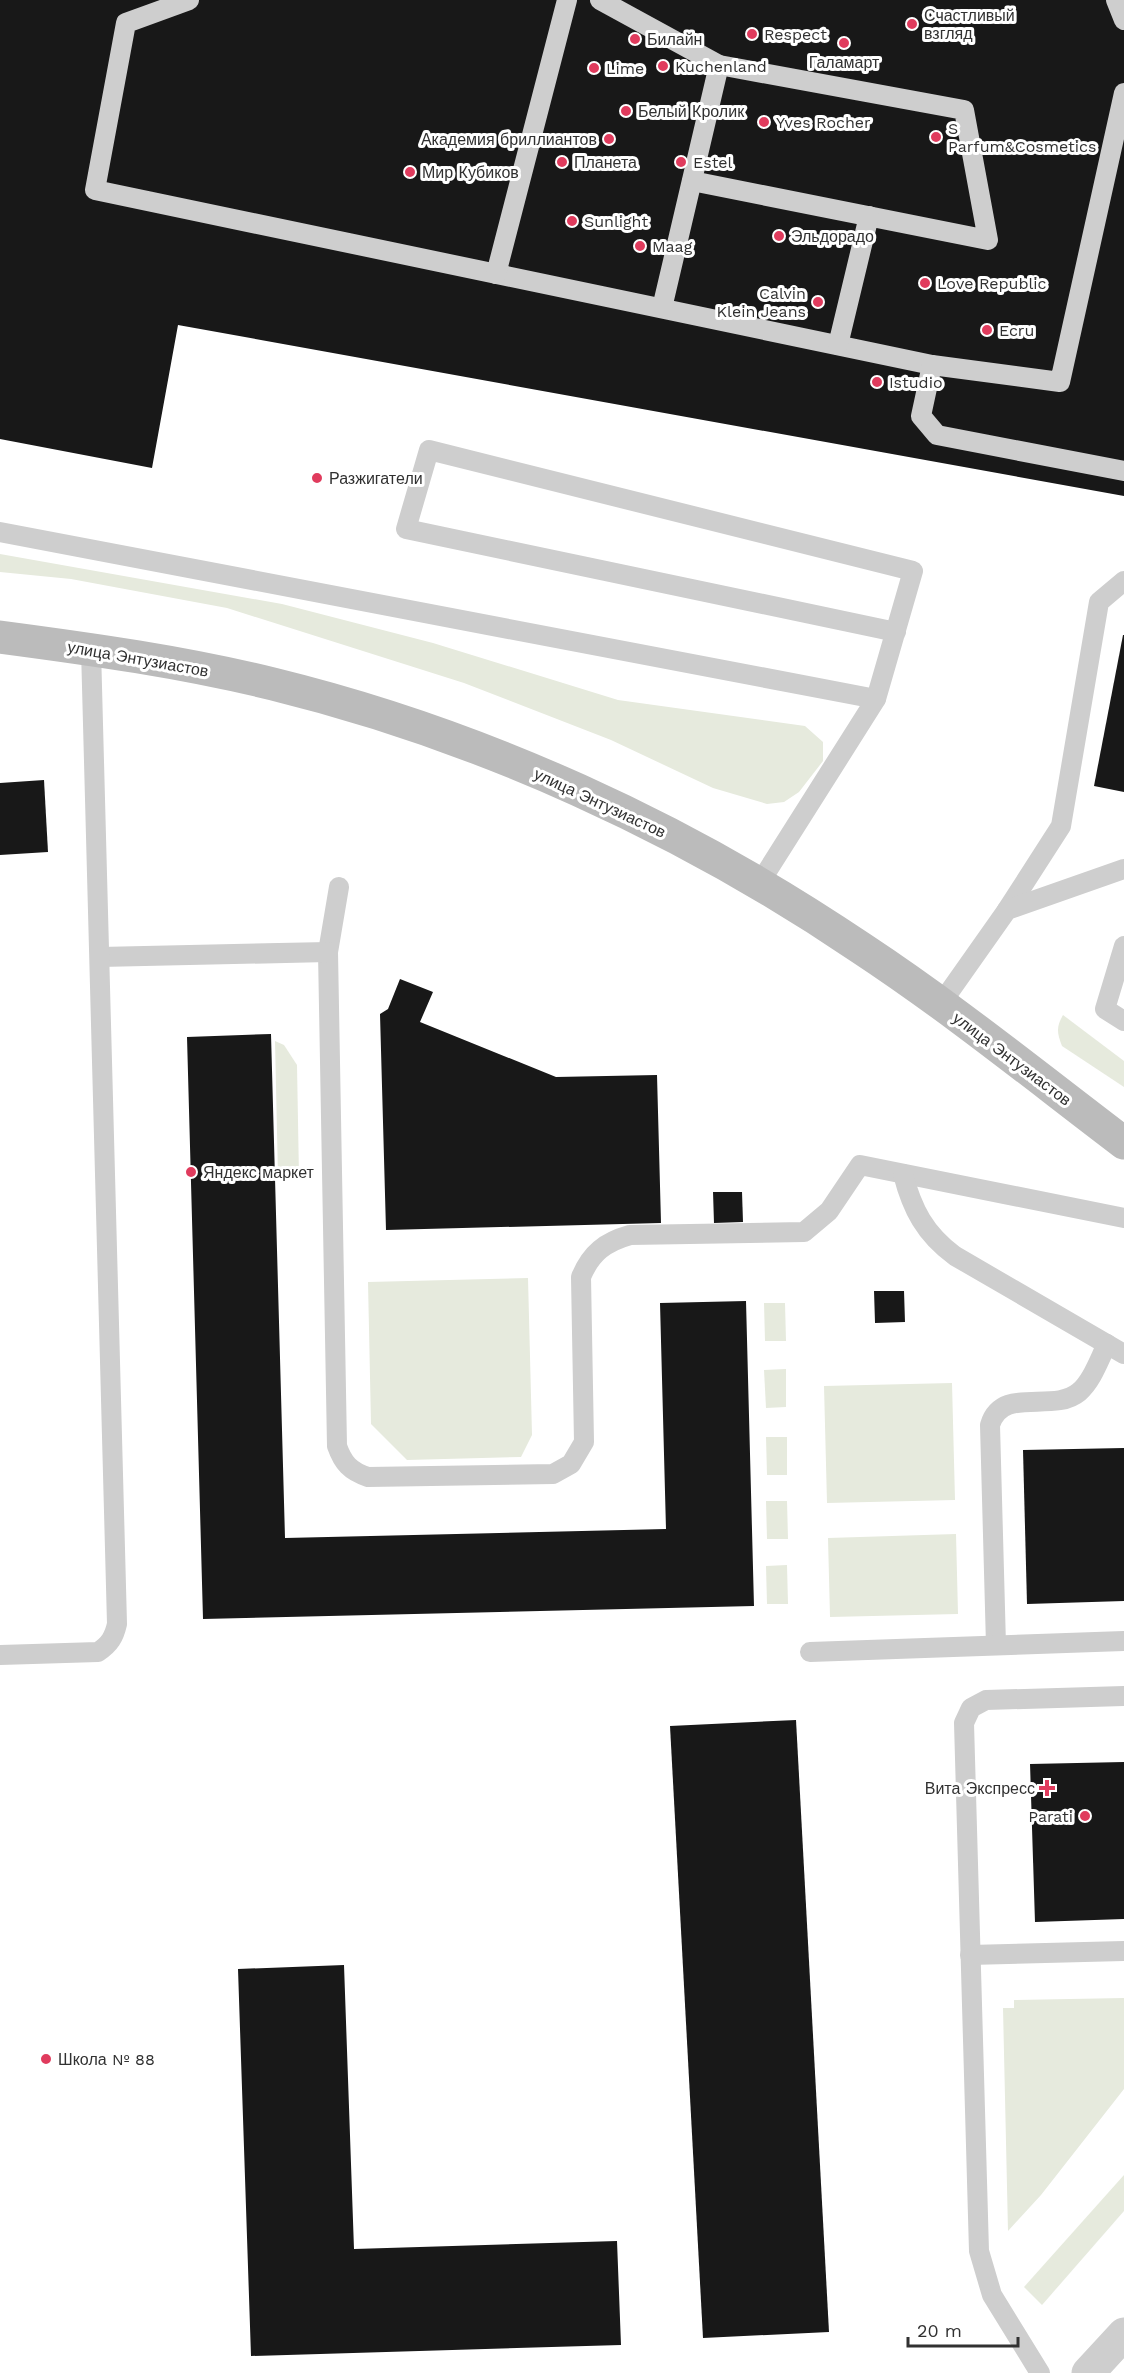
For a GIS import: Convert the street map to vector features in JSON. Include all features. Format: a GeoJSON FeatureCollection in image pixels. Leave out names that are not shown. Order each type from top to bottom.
{"type":"FeatureCollection","features":[{"type":"Feature","properties":{"kind":"main road","name":"улица Энтузиастов"},"geometry":{"type":"LineString","coordinates":[[0,638],[91,649],[272,684],[445,737],[529,769],[620,810],[759,884],[862,948],[1124,1143]]}},
{"type":"Feature","properties":{"kind":"street"},"geometry":{"type":"LineString","coordinates":[[1088,2373],[1124,2334]]}},
{"type":"Feature","properties":{"kind":"lane"},"geometry":{"type":"LineString","coordinates":[[189,0],[126,23],[95,190],[932,365],[1060,382],[1124,93]]}},
{"type":"Feature","properties":{"kind":"lane"},"geometry":{"type":"LineString","coordinates":[[496,274],[567,0]]}},
{"type":"Feature","properties":{"kind":"lane"},"geometry":{"type":"LineString","coordinates":[[600,0],[719,65],[964,110],[988,240],[692,181]]}},
{"type":"Feature","properties":{"kind":"lane"},"geometry":{"type":"LineString","coordinates":[[1116,0],[1124,20]]}},
{"type":"Feature","properties":{"kind":"lane"},"geometry":{"type":"LineString","coordinates":[[662,309],[719,65]]}},
{"type":"Feature","properties":{"kind":"lane"},"geometry":{"type":"LineString","coordinates":[[838,345],[869,216]]}},
{"type":"Feature","properties":{"kind":"lane"},"geometry":{"type":"LineString","coordinates":[[932,365],[921,416],[937,435],[1124,471]]}},
{"type":"Feature","properties":{"kind":"lane"},"geometry":{"type":"LineString","coordinates":[[759,884],[876,699],[896,632],[913,571],[429,450],[406,529],[896,632]]}},
{"type":"Feature","properties":{"kind":"lane"},"geometry":{"type":"LineString","coordinates":[[0,532],[876,699]]}},
{"type":"Feature","properties":{"kind":"lane"},"geometry":{"type":"LineString","coordinates":[[940,1005],[1007,910],[1061,826],[1099,602],[1124,581]]}},
{"type":"Feature","properties":{"kind":"lane"},"geometry":{"type":"LineString","coordinates":[[0,1656],[98,1652],[107,1646],[114,1635],[117,1624],[91,649]]}},
{"type":"Feature","properties":{"kind":"lane"},"geometry":{"type":"LineString","coordinates":[[1007,910],[1124,869]]}},
{"type":"Feature","properties":{"kind":"lane"},"geometry":{"type":"LineString","coordinates":[[339,887],[328,952],[337,1446],[342,1460],[357,1473],[379,1477],[553,1474],[562,1470],[578,1456],[584,1442],[581,1277],[593,1254],[601,1247],[630,1235],[804,1232],[829,1211],[860,1165],[1124,1218]]}},
{"type":"Feature","properties":{"kind":"lane"},"geometry":{"type":"LineString","coordinates":[[1124,946],[1105,1009],[1124,1022]]}},
{"type":"Feature","properties":{"kind":"lane"},"geometry":{"type":"LineString","coordinates":[[100,957],[328,952]]}},
{"type":"Feature","properties":{"kind":"lane"},"geometry":{"type":"LineString","coordinates":[[903,1174],[916,1215],[939,1245],[955,1257],[1115,1349],[1077,1394],[1057,1402],[1011,1403],[1003,1406],[992,1417],[990,1425],[996,1645]]}},
{"type":"Feature","properties":{"kind":"lane"},"geometry":{"type":"LineString","coordinates":[[810,1652],[1124,1641]]}},
{"type":"Feature","properties":{"kind":"lane"},"geometry":{"type":"LineString","coordinates":[[1040,2373],[993,2295],[979,2251],[964,1723],[971,1708],[986,1700],[1124,1696]]}},
{"type":"Feature","properties":{"kind":"lane"},"geometry":{"type":"LineString","coordinates":[[970,1955],[1124,1951]]}},
{"type":"Feature","properties":{"kind":"shaded area"},"geometry":{"type":"Polygon","coordinates":[[[0,554],[282,604],[433,643],[618,700],[805,726],[823,742],[823,761],[799,792],[784,802],[767,804],[713,788],[611,740],[464,683],[227,608],[71,579],[0,572],[0,554]]]}},
{"type":"Feature","properties":{"kind":"shaded area"},"geometry":{"type":"Polygon","coordinates":[[[1063,1015],[1124,1061],[1124,1087],[1062,1046],[1058,1030],[1063,1015]]]}},
{"type":"Feature","properties":{"kind":"shaded area"},"geometry":{"type":"Polygon","coordinates":[[[275,1041],[284,1045],[297,1065],[299,1177],[278,1177],[275,1041]]]}},
{"type":"Feature","properties":{"kind":"shaded area"},"geometry":{"type":"Polygon","coordinates":[[[528,1278],[532,1435],[521,1457],[407,1460],[371,1424],[368,1282],[528,1278]]]}},
{"type":"Feature","properties":{"kind":"shaded area"},"geometry":{"type":"Polygon","coordinates":[[[764,1303],[785,1303],[786,1341],[765,1341],[764,1303]]]}},
{"type":"Feature","properties":{"kind":"shaded area"},"geometry":{"type":"Polygon","coordinates":[[[786,1369],[786,1407],[766,1408],[764,1370],[786,1369]]]}},
{"type":"Feature","properties":{"kind":"shaded area"},"geometry":{"type":"Polygon","coordinates":[[[952,1383],[955,1500],[827,1503],[824,1386],[952,1383]]]}},
{"type":"Feature","properties":{"kind":"shaded area"},"geometry":{"type":"Polygon","coordinates":[[[766,1437],[787,1437],[787,1475],[767,1475],[766,1437]]]}},
{"type":"Feature","properties":{"kind":"shaded area"},"geometry":{"type":"Polygon","coordinates":[[[766,1501],[787,1501],[788,1539],[767,1539],[766,1501]]]}},
{"type":"Feature","properties":{"kind":"shaded area"},"geometry":{"type":"Polygon","coordinates":[[[956,1534],[958,1614],[830,1617],[828,1538],[956,1534]]]}},
{"type":"Feature","properties":{"kind":"shaded area"},"geometry":{"type":"Polygon","coordinates":[[[787,1565],[788,1604],[767,1604],[766,1566],[787,1565]]]}},
{"type":"Feature","properties":{"kind":"shaded area"},"geometry":{"type":"Polygon","coordinates":[[[1124,1998],[1124,2089],[1041,2195],[1008,2231],[1003,2008],[1014,2008],[1014,2000],[1124,1998]]]}},
{"type":"Feature","properties":{"kind":"shaded area"},"geometry":{"type":"Polygon","coordinates":[[[1124,2175],[1124,2211],[1042,2305],[1024,2287],[1124,2175]]]}},
{"type":"Feature","properties":{"kind":"building","name":"Планета"},"geometry":{"type":"Polygon","coordinates":[[[0,0],[1124,0],[1124,496],[178,325],[152,468],[0,439],[0,0]]]}},
{"type":"Feature","properties":{"kind":"building"},"geometry":{"type":"Polygon","coordinates":[[[1124,635],[1124,792],[1094,786],[1124,635]]]}},
{"type":"Feature","properties":{"kind":"building"},"geometry":{"type":"Polygon","coordinates":[[[44,780],[48,852],[0,855],[0,783],[44,780]]]}},
{"type":"Feature","properties":{"kind":"building"},"geometry":{"type":"Polygon","coordinates":[[[400,979],[433,992],[420,1022],[556,1077],[657,1075],[661,1223],[386,1230],[380,1014],[388,1009],[400,979]]]}},
{"type":"Feature","properties":{"kind":"building"},"geometry":{"type":"Polygon","coordinates":[[[271,1034],[285,1538],[666,1529],[660,1303],[746,1301],[754,1606],[203,1619],[187,1037],[271,1034]]]}},
{"type":"Feature","properties":{"kind":"building"},"geometry":{"type":"Polygon","coordinates":[[[713,1192],[742,1192],[743,1222],[714,1223],[713,1192]]]}},
{"type":"Feature","properties":{"kind":"building"},"geometry":{"type":"Polygon","coordinates":[[[874,1291],[904,1291],[905,1322],[875,1323],[874,1291]]]}},
{"type":"Feature","properties":{"kind":"building"},"geometry":{"type":"Polygon","coordinates":[[[1124,1448],[1124,1601],[1027,1604],[1023,1450],[1124,1448]]]}},
{"type":"Feature","properties":{"kind":"building"},"geometry":{"type":"Polygon","coordinates":[[[796,1720],[829,2332],[703,2338],[670,1726],[796,1720]]]}},
{"type":"Feature","properties":{"kind":"building"},"geometry":{"type":"Polygon","coordinates":[[[1124,1762],[1124,1919],[1035,1922],[1030,1764],[1124,1762]]]}},
{"type":"Feature","properties":{"kind":"building"},"geometry":{"type":"Polygon","coordinates":[[[344,1965],[354,2249],[617,2241],[621,2345],[251,2356],[238,1969],[344,1965]]]}},
{"type":"Feature","properties":{"kind":"place","name":"Счастливый взгляд"},"geometry":{"type":"Point","coordinates":[912,24]}},
{"type":"Feature","properties":{"kind":"place","name":"Respect"},"geometry":{"type":"Point","coordinates":[752,34]}},
{"type":"Feature","properties":{"kind":"place","name":"Билайн"},"geometry":{"type":"Point","coordinates":[635,39]}},
{"type":"Feature","properties":{"kind":"place","name":"Галамарт"},"geometry":{"type":"Point","coordinates":[844,43]}},
{"type":"Feature","properties":{"kind":"place","name":"Kuchenland"},"geometry":{"type":"Point","coordinates":[663,66]}},
{"type":"Feature","properties":{"kind":"place","name":"Lime"},"geometry":{"type":"Point","coordinates":[594,68]}},
{"type":"Feature","properties":{"kind":"place","name":"Белый Кролик"},"geometry":{"type":"Point","coordinates":[626,111]}},
{"type":"Feature","properties":{"kind":"place","name":"Yves Rocher"},"geometry":{"type":"Point","coordinates":[764,122]}},
{"type":"Feature","properties":{"kind":"place","name":"S Parfum&Cosmetics"},"geometry":{"type":"Point","coordinates":[936,137]}},
{"type":"Feature","properties":{"kind":"place","name":"Академия бриллиантов"},"geometry":{"type":"Point","coordinates":[609,139]}},
{"type":"Feature","properties":{"kind":"place","name":"Планета"},"geometry":{"type":"Point","coordinates":[562,162]}},
{"type":"Feature","properties":{"kind":"place","name":"Estel"},"geometry":{"type":"Point","coordinates":[681,162]}},
{"type":"Feature","properties":{"kind":"place","name":"Мир Кубиков"},"geometry":{"type":"Point","coordinates":[410,172]}},
{"type":"Feature","properties":{"kind":"place","name":"Sunlight"},"geometry":{"type":"Point","coordinates":[572,221]}},
{"type":"Feature","properties":{"kind":"place","name":"Эльдорадо"},"geometry":{"type":"Point","coordinates":[779,236]}},
{"type":"Feature","properties":{"kind":"place","name":"Maag"},"geometry":{"type":"Point","coordinates":[640,246]}},
{"type":"Feature","properties":{"kind":"place","name":"Love Republic"},"geometry":{"type":"Point","coordinates":[925,283]}},
{"type":"Feature","properties":{"kind":"place","name":"Calvin Klein Jeans"},"geometry":{"type":"Point","coordinates":[818,302]}},
{"type":"Feature","properties":{"kind":"place","name":"Ecru"},"geometry":{"type":"Point","coordinates":[987,330]}},
{"type":"Feature","properties":{"kind":"place","name":"Istudio"},"geometry":{"type":"Point","coordinates":[877,382]}},
{"type":"Feature","properties":{"kind":"place","name":"Разжигатели"},"geometry":{"type":"Point","coordinates":[317,478]}},
{"type":"Feature","properties":{"kind":"place","name":"Яндекс маркет"},"geometry":{"type":"Point","coordinates":[191,1172]}},
{"type":"Feature","properties":{"kind":"place","name":"Вита Экспресс"},"geometry":{"type":"Point","coordinates":[1047,1788]}},
{"type":"Feature","properties":{"kind":"place","name":"Parati"},"geometry":{"type":"Point","coordinates":[1085,1816]}},
{"type":"Feature","properties":{"kind":"place","name":"Школа № 88"},"geometry":{"type":"Point","coordinates":[46,2059]}}]}
